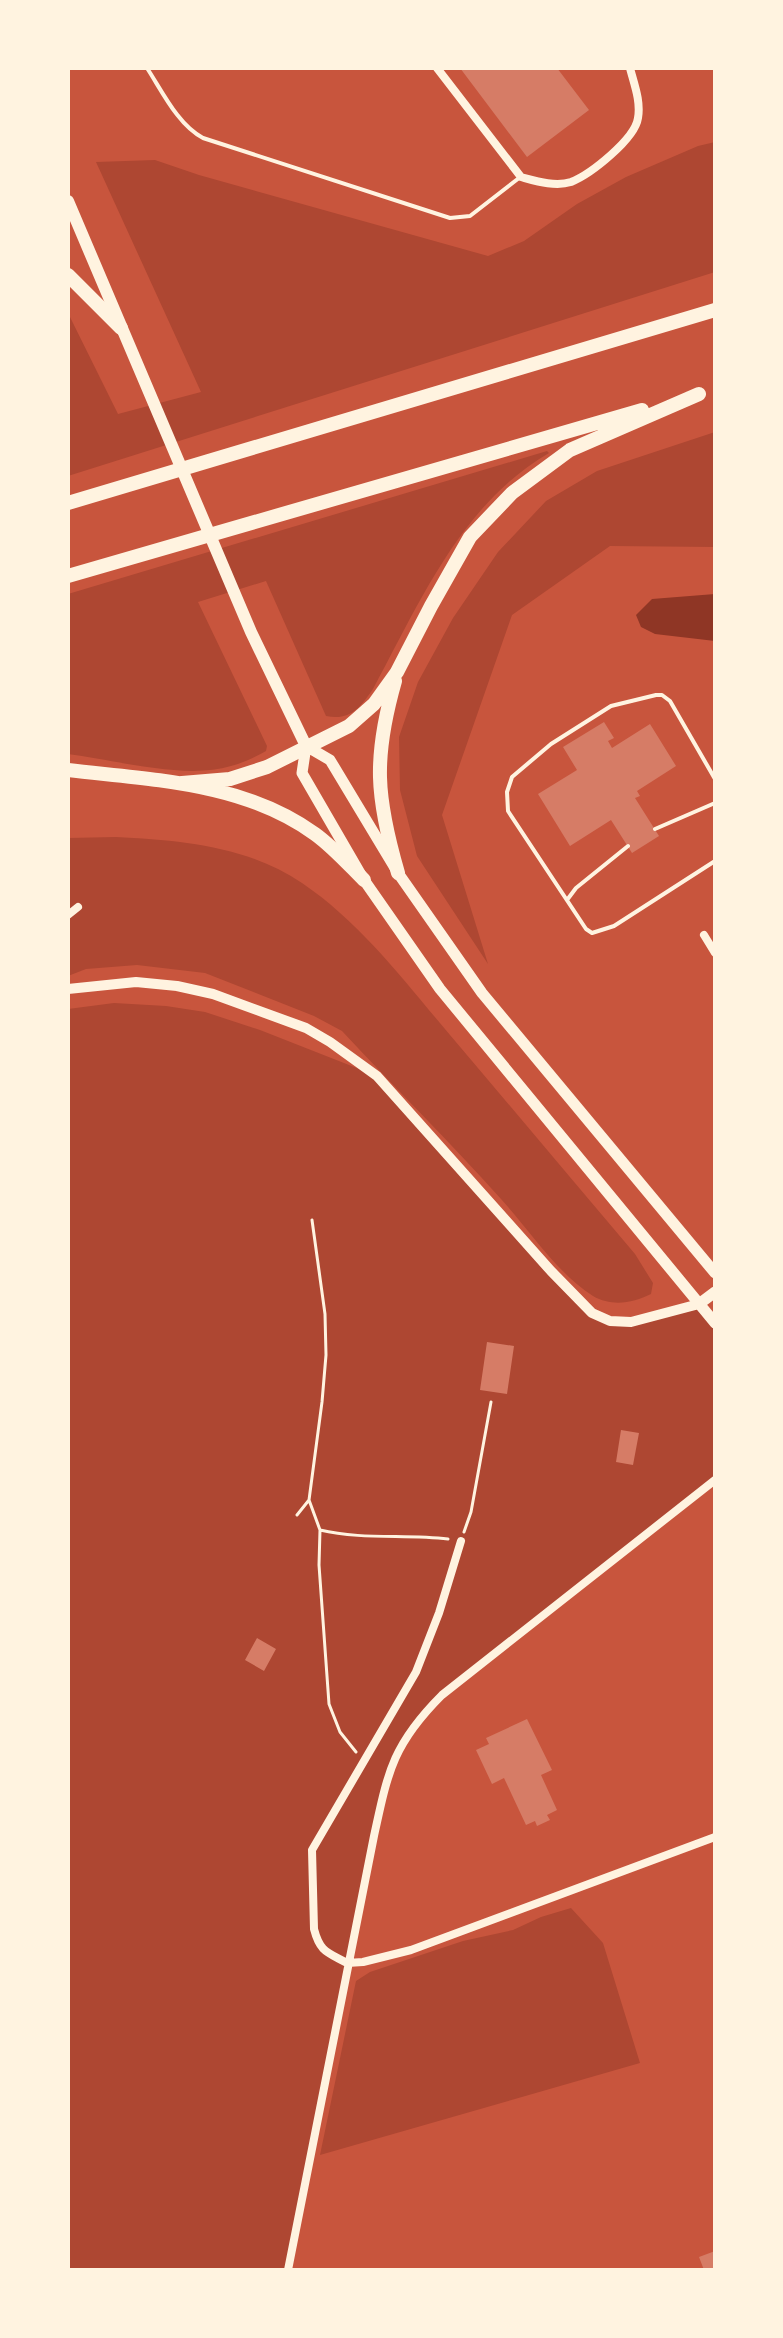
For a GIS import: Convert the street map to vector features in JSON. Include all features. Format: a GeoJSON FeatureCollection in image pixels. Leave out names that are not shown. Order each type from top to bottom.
{"type":"FeatureCollection","features":[{"type":"Feature","properties":{"kind":"highway"},"geometry":{"type":"LineString","coordinates":[[68,275],[121,328]]}},
{"type":"Feature","properties":{"kind":"highway"},"geometry":{"type":"LineString","coordinates":[[68,503],[715,310]]}},
{"type":"Feature","properties":{"kind":"highway"},"geometry":{"type":"LineString","coordinates":[[68,576],[715,389]]}},
{"type":"Feature","properties":{"kind":"highway"},"geometry":{"type":"LineString","coordinates":[[182,783],[230,779],[267,767],[349,726],[374,704],[397,672],[470,537],[512,493],[570,450],[699,394]]}},
{"type":"Feature","properties":{"kind":"highway"},"geometry":{"type":"LineString","coordinates":[[397,672],[379,755],[379,792],[385,830],[398,873]]}},
{"type":"Feature","properties":{"kind":"highway"},"geometry":{"type":"LineString","coordinates":[[68,770],[182,783],[254,800],[313,832],[364,880]]}},
{"type":"Feature","properties":{"kind":"main road"},"geometry":{"type":"LineString","coordinates":[[68,201],[233,591],[306,746],[302,773],[364,880],[440,989],[715,1323]]}},
{"type":"Feature","properties":{"kind":"main road"},"geometry":{"type":"LineString","coordinates":[[306,746],[330,760],[398,873],[482,993],[715,1273]]}},
{"type":"Feature","properties":{"kind":"main road"},"geometry":{"type":"LineString","coordinates":[[699,1304],[715,1292]]}},
{"type":"Feature","properties":{"kind":"street"},"geometry":{"type":"LineString","coordinates":[[437,68],[521,177],[554,184],[571,182],[629,139],[635,130],[639,116],[638,96],[630,68]]}},
{"type":"Feature","properties":{"kind":"street"},"geometry":{"type":"LineString","coordinates":[[68,915],[78,907]]}},
{"type":"Feature","properties":{"kind":"street"},"geometry":{"type":"LineString","coordinates":[[704,935],[715,953]]}},
{"type":"Feature","properties":{"kind":"street"},"geometry":{"type":"LineString","coordinates":[[68,989],[136,982],[177,986],[213,994],[306,1028],[377,1076],[592,1313],[610,1321],[631,1322],[699,1304]]}},
{"type":"Feature","properties":{"kind":"street"},"geometry":{"type":"LineString","coordinates":[[288,2270],[347,1963],[385,1788],[400,1745],[415,1723],[442,1695],[715,1480]]}},
{"type":"Feature","properties":{"kind":"street"},"geometry":{"type":"LineString","coordinates":[[461,1541],[439,1613],[416,1672],[312,1850],[314,1929],[322,1950],[347,1963],[411,1950],[715,1837]]}},
{"type":"Feature","properties":{"kind":"lane"},"geometry":{"type":"LineString","coordinates":[[147,68],[178,114],[194,133],[203,138],[450,218],[470,216],[521,177]]}},
{"type":"Feature","properties":{"kind":"lane"},"geometry":{"type":"LineString","coordinates":[[715,779],[670,701],[662,695],[611,706],[551,744],[512,777],[507,792],[508,811],[586,929],[592,933],[602,931],[675,889],[715,861]]}},
{"type":"Feature","properties":{"kind":"lane"},"geometry":{"type":"LineString","coordinates":[[655,829],[715,803]]}},
{"type":"Feature","properties":{"kind":"lane"},"geometry":{"type":"LineString","coordinates":[[567,900],[576,888],[628,846]]}},
{"type":"Feature","properties":{"kind":"lane"},"geometry":{"type":"LineString","coordinates":[[704,935],[715,935]]}},
{"type":"Feature","properties":{"kind":"path"},"geometry":{"type":"LineString","coordinates":[[312,1220],[325,1314],[326,1355],[309,1500],[320,1530],[323,1643],[329,1704],[340,1732],[364,1761]]}},
{"type":"Feature","properties":{"kind":"path"},"geometry":{"type":"LineString","coordinates":[[320,1530],[350,1537],[412,1535],[461,1541],[471,1512],[491,1402]]}},
{"type":"Feature","properties":{"kind":"path"},"geometry":{"type":"LineString","coordinates":[[297,1515],[309,1500]]}},
{"type":"Feature","properties":{"kind":"shaded area"},"geometry":{"type":"Polygon","coordinates":[[[715,142],[715,272],[68,476],[68,313],[118,414],[201,392],[96,162],[155,160],[488,256],[524,241],[577,204],[626,177],[698,146],[715,142]]]}},
{"type":"Feature","properties":{"kind":"shaded area"},"geometry":{"type":"Polygon","coordinates":[[[715,432],[715,547],[610,546],[512,615],[442,815],[488,964],[417,856],[400,790],[399,737],[418,682],[453,618],[498,552],[546,501],[597,471],[715,432]]]}},
{"type":"Feature","properties":{"kind":"shaded area"},"geometry":{"type":"Polygon","coordinates":[[[547,451],[549,453],[518,474],[491,499],[467,527],[426,590],[373,689],[354,712],[342,717],[326,716],[266,581],[198,602],[267,746],[266,751],[231,766],[193,771],[150,768],[68,754],[68,594],[547,451]]]}},
{"type":"Feature","properties":{"kind":"shaded area"},"geometry":{"type":"Polygon","coordinates":[[[715,594],[715,641],[655,634],[641,627],[636,615],[652,599],[715,594]]]}},
{"type":"Feature","properties":{"kind":"shaded area"},"geometry":{"type":"Polygon","coordinates":[[[116,837],[188,843],[236,853],[302,883],[344,916],[399,974],[635,1254],[653,1283],[651,1294],[637,1300],[615,1303],[593,1296],[580,1287],[556,1264],[482,1178],[342,1031],[314,1016],[205,973],[137,965],[86,969],[68,976],[68,838],[116,837]]]}},
{"type":"Feature","properties":{"kind":"shaded area"},"geometry":{"type":"Polygon","coordinates":[[[114,1003],[205,1012],[377,1076],[574,1297],[610,1321],[699,1304],[715,1323],[715,1480],[442,1695],[391,1765],[288,2270],[68,2270],[68,1009],[114,1003]]]}},
{"type":"Feature","properties":{"kind":"shaded area"},"geometry":{"type":"Polygon","coordinates":[[[571,1908],[603,1943],[640,2063],[320,2155],[356,1981],[370,1972],[463,1941],[513,1930],[571,1908]]]}},
{"type":"Feature","properties":{"kind":"building"},"geometry":{"type":"Polygon","coordinates":[[[460,68],[557,68],[589,110],[527,157],[460,68]]]}},
{"type":"Feature","properties":{"kind":"building"},"geometry":{"type":"Polygon","coordinates":[[[604,722],[614,738],[608,741],[612,748],[650,724],[676,766],[637,791],[640,796],[635,798],[659,836],[632,853],[611,820],[570,846],[538,794],[577,770],[563,747],[604,722]]]}},
{"type":"Feature","properties":{"kind":"building"},"geometry":{"type":"Polygon","coordinates":[[[487,1342],[514,1346],[507,1394],[480,1390],[487,1342]]]}},
{"type":"Feature","properties":{"kind":"building"},"geometry":{"type":"Polygon","coordinates":[[[621,1430],[639,1433],[633,1465],[616,1462],[621,1430]]]}},
{"type":"Feature","properties":{"kind":"building"},"geometry":{"type":"Polygon","coordinates":[[[257,1638],[276,1649],[264,1671],[245,1660],[257,1638]]]}},
{"type":"Feature","properties":{"kind":"building"},"geometry":{"type":"Polygon","coordinates":[[[527,1719],[552,1770],[541,1775],[557,1810],[547,1815],[550,1820],[537,1826],[535,1821],[526,1825],[504,1778],[492,1784],[476,1750],[489,1744],[486,1738],[527,1719]]]}},
{"type":"Feature","properties":{"kind":"building"},"geometry":{"type":"Polygon","coordinates":[[[715,2251],[715,2270],[704,2270],[699,2257],[715,2251]]]}}]}
